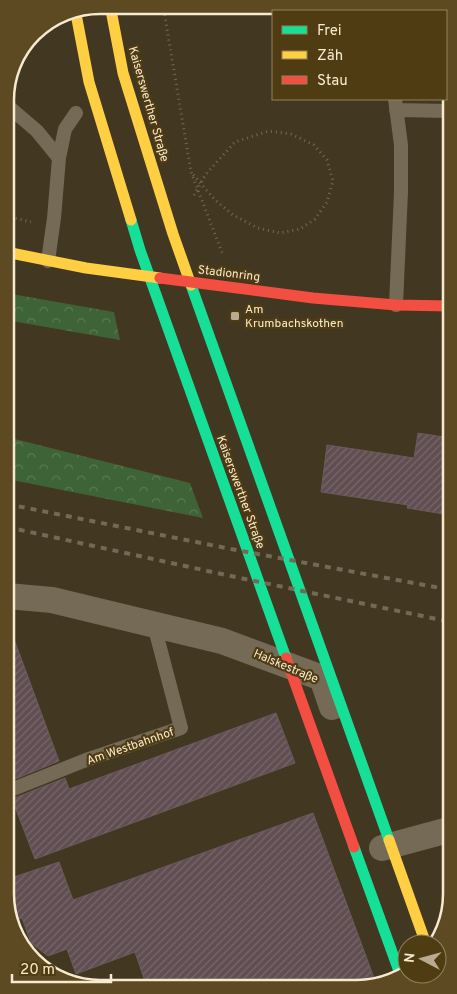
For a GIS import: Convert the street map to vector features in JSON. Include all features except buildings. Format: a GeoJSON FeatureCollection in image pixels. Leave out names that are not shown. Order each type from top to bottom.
{"type":"FeatureCollection","features":[{"type":"Feature","properties":{"kind":"main road","name":"Kaiserswerther Straße"},"geometry":{"type":"LineString","coordinates":[[112,14],[123,73],[173,234],[422,934]]}},
{"type":"Feature","properties":{"kind":"main road","name":"Kaiserswerther Straße"},"geometry":{"type":"LineString","coordinates":[[77,17],[89,82],[140,250],[397,966]]}},
{"type":"Feature","properties":{"kind":"main road","name":"Stadionring"},"geometry":{"type":"LineString","coordinates":[[14,254],[86,268],[313,298],[396,305],[443,306]]}},
{"type":"Feature","properties":{"kind":"street","name":"Halskestraße"},"geometry":{"type":"LineString","coordinates":[[14,597],[52,600],[222,641],[322,678],[412,934]]}},
{"type":"Feature","properties":{"kind":"street"},"geometry":{"type":"LineString","coordinates":[[382,848],[443,831]]}},
{"type":"Feature","properties":{"kind":"lane"},"geometry":{"type":"LineString","coordinates":[[396,305],[402,192],[401,145],[396,104],[443,110]]}},
{"type":"Feature","properties":{"kind":"lane"},"geometry":{"type":"LineString","coordinates":[[14,111],[36,131],[59,158]]}},
{"type":"Feature","properties":{"kind":"lane"},"geometry":{"type":"LineString","coordinates":[[48,261],[59,158],[65,129],[76,113]]}},
{"type":"Feature","properties":{"kind":"lane","name":"Am Westbahnhof"},"geometry":{"type":"LineString","coordinates":[[14,789],[86,760],[181,728],[154,624]]}},
{"type":"Feature","properties":{"kind":"lane"},"geometry":{"type":"LineString","coordinates":[[382,848],[367,854],[397,939]]}},
{"type":"Feature","properties":{"kind":"path"},"geometry":{"type":"LineString","coordinates":[[165,14],[191,172]]}},
{"type":"Feature","properties":{"kind":"path"},"geometry":{"type":"LineString","coordinates":[[191,200],[206,174],[235,142],[269,131],[291,134],[314,144],[327,160],[333,181],[327,202],[315,219],[300,229],[280,233],[258,228],[233,215],[215,200]]}},
{"type":"Feature","properties":{"kind":"path"},"geometry":{"type":"LineString","coordinates":[[14,218],[36,224]]}},
{"type":"Feature","properties":{"kind":"green space"},"geometry":{"type":"Polygon","coordinates":[[[14,294],[114,312],[120,340],[14,321],[14,294]]]}},
{"type":"Feature","properties":{"kind":"green space"},"geometry":{"type":"Polygon","coordinates":[[[14,439],[190,483],[203,518],[14,480],[14,439]]]}},
{"type":"Feature","properties":{"kind":"railway"},"geometry":{"type":"LineString","coordinates":[[14,505],[231,549],[443,589]]}},
{"type":"Feature","properties":{"kind":"railway"},"geometry":{"type":"LineString","coordinates":[[14,529],[443,620]]}},
{"type":"Feature","properties":{"kind":"traffic: fast"},"geometry":{"type":"LineString","coordinates":[[131,220],[140,250],[286,658]]}},
{"type":"Feature","properties":{"kind":"traffic: fast"},"geometry":{"type":"LineString","coordinates":[[191,285],[389,840]]}},
{"type":"Feature","properties":{"kind":"traffic: fast"},"geometry":{"type":"LineString","coordinates":[[354,847],[397,966]]}},
{"type":"Feature","properties":{"kind":"traffic: slow"},"geometry":{"type":"LineString","coordinates":[[112,14],[123,73],[173,234],[191,285]]}},
{"type":"Feature","properties":{"kind":"traffic: slow"},"geometry":{"type":"LineString","coordinates":[[77,17],[89,82],[131,220]]}},
{"type":"Feature","properties":{"kind":"traffic: slow"},"geometry":{"type":"LineString","coordinates":[[14,254],[86,268],[160,278]]}},
{"type":"Feature","properties":{"kind":"traffic: slow"},"geometry":{"type":"LineString","coordinates":[[389,840],[422,934]]}},
{"type":"Feature","properties":{"kind":"traffic: jam"},"geometry":{"type":"LineString","coordinates":[[160,278],[313,298],[396,305],[443,306]]}},
{"type":"Feature","properties":{"kind":"traffic: jam"},"geometry":{"type":"LineString","coordinates":[[286,658],[354,847]]}},
{"type":"Feature","properties":{"kind":"place","name":"Am Krumbachskothen"},"geometry":{"type":"Point","coordinates":[235,316]}}]}
